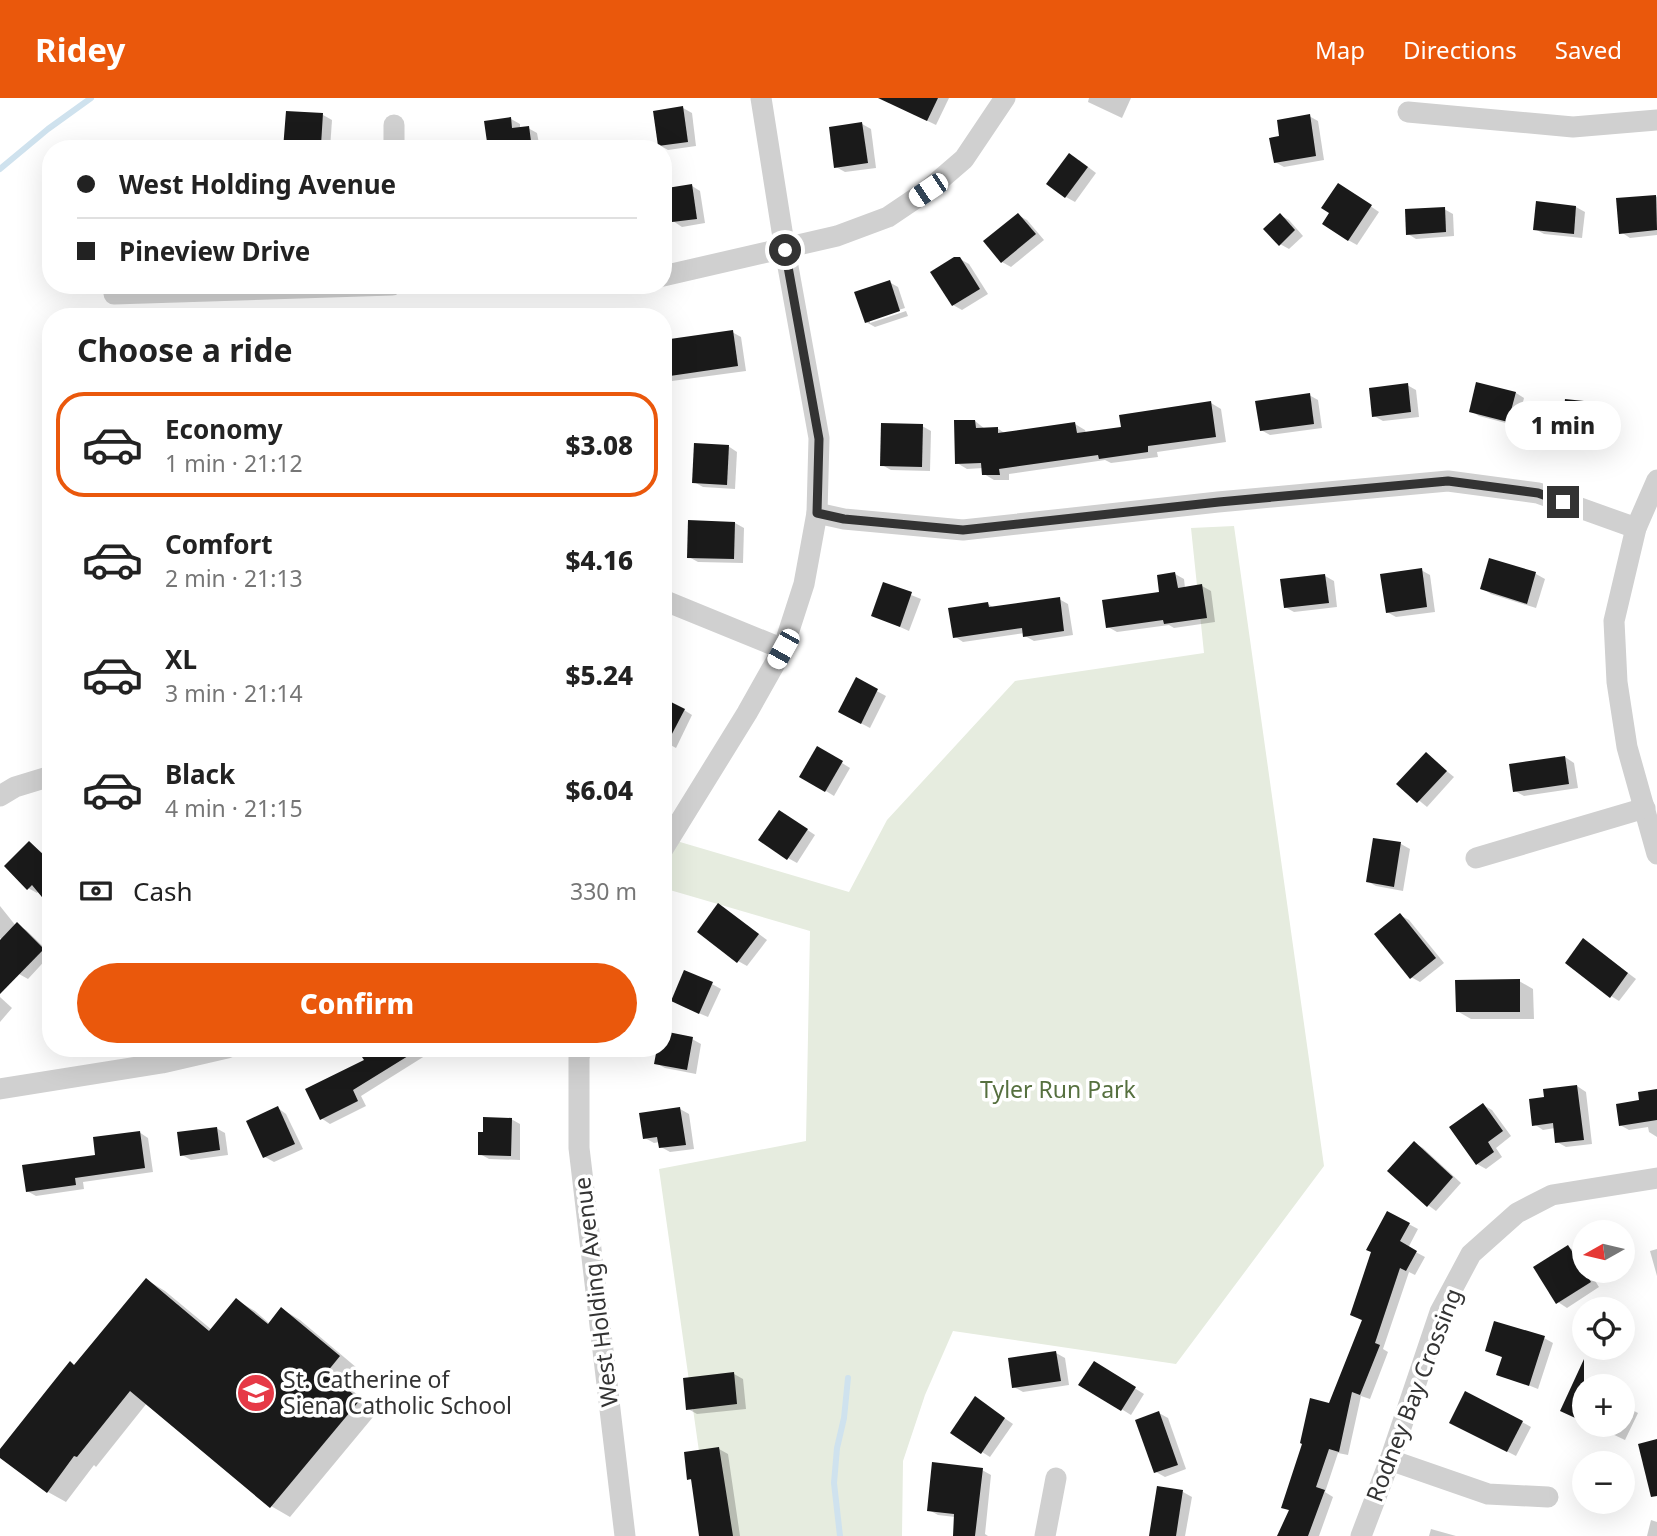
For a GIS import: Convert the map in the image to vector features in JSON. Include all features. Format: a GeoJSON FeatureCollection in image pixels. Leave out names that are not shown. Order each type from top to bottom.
{"type":"FeatureCollection","features":[{"type":"Feature","properties":{"kind":"street"},"geometry":{"type":"LineString","coordinates":[[672,834],[783,649],[804,584],[817,513],[819,439],[761,98]]}},
{"type":"Feature","properties":{"kind":"street"},"geometry":{"type":"LineString","coordinates":[[672,274],[785,250],[837,236],[888,217],[928,190],[964,159],[1005,98]]}},
{"type":"Feature","properties":{"kind":"street"},"geometry":{"type":"LineString","coordinates":[[1408,112],[1573,127],[1657,120]]}},
{"type":"Feature","properties":{"kind":"street"},"geometry":{"type":"LineString","coordinates":[[394,125],[394,140]]}},
{"type":"Feature","properties":{"kind":"street"},"geometry":{"type":"LineString","coordinates":[[1657,480],[1636,528],[1614,621],[1617,682],[1627,747],[1657,854]]}},
{"type":"Feature","properties":{"kind":"street"},"geometry":{"type":"LineString","coordinates":[[817,513],[844,519],[963,530],[1219,502],[1448,481],[1538,493],[1636,528]]}},
{"type":"Feature","properties":{"kind":"street"},"geometry":{"type":"LineString","coordinates":[[672,604],[783,649]]}},
{"type":"Feature","properties":{"kind":"street"},"geometry":{"type":"LineString","coordinates":[[0,796],[42,779]]}},
{"type":"Feature","properties":{"kind":"street"},"geometry":{"type":"LineString","coordinates":[[1476,858],[1645,808]]}},
{"type":"Feature","properties":{"kind":"street"},"geometry":{"type":"LineString","coordinates":[[0,1089],[195,1057]]}},
{"type":"Feature","properties":{"kind":"street","name":"West Holding Avenue"},"geometry":{"type":"LineString","coordinates":[[579,1057],[579,1148],[625,1536]]}},
{"type":"Feature","properties":{"kind":"street","name":"Rodney Bay Crossing"},"geometry":{"type":"LineString","coordinates":[[1361,1536],[1440,1312],[1471,1254],[1517,1213],[1552,1195],[1657,1178]]}},
{"type":"Feature","properties":{"kind":"street"},"geometry":{"type":"LineString","coordinates":[[1390,1460],[1488,1494],[1548,1497]]}},
{"type":"Feature","properties":{"kind":"street"},"geometry":{"type":"LineString","coordinates":[[1045,1536],[1056,1478]]}},
{"type":"Feature","properties":{"kind":"green space","name":"Tyler Run Park"},"geometry":{"type":"Polygon","coordinates":[[[1234,526],[1324,1166],[1176,1364],[953,1331],[925,1395],[903,1461],[902,1536],[711,1536],[659,1169],[806,1141],[810,931],[672,891],[672,840],[849,892],[887,820],[1015,681],[1204,653],[1191,528],[1234,526]]]}},
{"type":"Feature","properties":{"kind":"building"},"geometry":{"type":"Polygon","coordinates":[[[878,98],[938,98],[927,121],[878,98]]]}},
{"type":"Feature","properties":{"kind":"building"},"geometry":{"type":"Polygon","coordinates":[[[683,106],[688,142],[672,144],[672,140],[657,140],[653,111],[683,106]]]}},
{"type":"Feature","properties":{"kind":"building"},"geometry":{"type":"Polygon","coordinates":[[[286,111],[323,113],[321,140],[284,140],[286,111]]]}},
{"type":"Feature","properties":{"kind":"building"},"geometry":{"type":"Polygon","coordinates":[[[1310,114],[1316,156],[1274,163],[1269,138],[1279,136],[1277,120],[1310,114]]]}},
{"type":"Feature","properties":{"kind":"building"},"geometry":{"type":"Polygon","coordinates":[[[511,117],[512,128],[529,126],[531,140],[487,140],[484,121],[511,117]]]}},
{"type":"Feature","properties":{"kind":"building"},"geometry":{"type":"Polygon","coordinates":[[[862,122],[868,163],[834,168],[829,127],[862,122]]]}},
{"type":"Feature","properties":{"kind":"building"},"geometry":{"type":"Polygon","coordinates":[[[1069,153],[1088,167],[1065,198],[1046,184],[1069,153]]]}},
{"type":"Feature","properties":{"kind":"building"},"geometry":{"type":"Polygon","coordinates":[[[1338,183],[1372,205],[1348,241],[1322,224],[1329,213],[1321,208],[1338,183]]]}},
{"type":"Feature","properties":{"kind":"building"},"geometry":{"type":"Polygon","coordinates":[[[692,184],[697,219],[672,222],[672,187],[692,184]]]}},
{"type":"Feature","properties":{"kind":"building"},"geometry":{"type":"Polygon","coordinates":[[[1656,195],[1657,230],[1619,234],[1616,198],[1656,195]]]}},
{"type":"Feature","properties":{"kind":"building"},"geometry":{"type":"Polygon","coordinates":[[[1536,201],[1576,206],[1574,234],[1533,230],[1536,201]]]}},
{"type":"Feature","properties":{"kind":"building"},"geometry":{"type":"Polygon","coordinates":[[[1445,207],[1446,232],[1406,235],[1405,209],[1445,207]]]}},
{"type":"Feature","properties":{"kind":"building"},"geometry":{"type":"Polygon","coordinates":[[[1018,213],[1036,234],[1001,263],[983,241],[1018,213]]]}},
{"type":"Feature","properties":{"kind":"building"},"geometry":{"type":"Polygon","coordinates":[[[1280,213],[1295,230],[1279,246],[1263,229],[1280,213]]]}},
{"type":"Feature","properties":{"kind":"building"},"geometry":{"type":"Polygon","coordinates":[[[954,257],[960,257],[980,289],[952,306],[930,272],[954,257]]]}},
{"type":"Feature","properties":{"kind":"building"},"geometry":{"type":"Polygon","coordinates":[[[890,280],[900,311],[865,323],[854,292],[890,280]]]}},
{"type":"Feature","properties":{"kind":"building"},"geometry":{"type":"Polygon","coordinates":[[[733,330],[738,366],[672,376],[672,339],[733,330]]]}},
{"type":"Feature","properties":{"kind":"building"},"geometry":{"type":"Polygon","coordinates":[[[1476,382],[1516,392],[1508,422],[1469,412],[1476,382]]]}},
{"type":"Feature","properties":{"kind":"building"},"geometry":{"type":"Polygon","coordinates":[[[1408,383],[1411,412],[1372,417],[1369,388],[1408,383]]]}},
{"type":"Feature","properties":{"kind":"building"},"geometry":{"type":"Polygon","coordinates":[[[1310,393],[1314,424],[1260,431],[1255,401],[1310,393]]]}},
{"type":"Feature","properties":{"kind":"building"},"geometry":{"type":"Polygon","coordinates":[[[1565,399],[1603,403],[1601,431],[1562,427],[1565,399]]]}},
{"type":"Feature","properties":{"kind":"building"},"geometry":{"type":"Polygon","coordinates":[[[1211,401],[1216,437],[1148,446],[1148,452],[1099,459],[1098,455],[999,469],[1000,475],[982,475],[981,463],[955,464],[954,420],[975,420],[976,428],[998,427],[998,433],[1075,422],[1077,433],[1121,427],[1119,415],[1211,401]]]}},
{"type":"Feature","properties":{"kind":"building"},"geometry":{"type":"Polygon","coordinates":[[[881,423],[923,424],[922,467],[880,466],[881,423]]]}},
{"type":"Feature","properties":{"kind":"building"},"geometry":{"type":"Polygon","coordinates":[[[694,443],[729,445],[727,485],[692,483],[694,443]]]}},
{"type":"Feature","properties":{"kind":"building"},"geometry":{"type":"Polygon","coordinates":[[[688,520],[735,522],[734,559],[687,558],[688,520]]]}},
{"type":"Feature","properties":{"kind":"building"},"geometry":{"type":"Polygon","coordinates":[[[1489,558],[1536,572],[1527,604],[1480,589],[1489,558]]]}},
{"type":"Feature","properties":{"kind":"building"},"geometry":{"type":"Polygon","coordinates":[[[1422,568],[1427,607],[1386,613],[1380,574],[1422,568]]]}},
{"type":"Feature","properties":{"kind":"building"},"geometry":{"type":"Polygon","coordinates":[[[1175,572],[1178,588],[1202,584],[1207,618],[1164,624],[1163,620],[1106,628],[1102,600],[1159,592],[1157,575],[1175,572]]]}},
{"type":"Feature","properties":{"kind":"building"},"geometry":{"type":"Polygon","coordinates":[[[1325,574],[1329,603],[1284,608],[1280,579],[1325,574]]]}},
{"type":"Feature","properties":{"kind":"building"},"geometry":{"type":"Polygon","coordinates":[[[883,582],[912,592],[900,627],[871,616],[883,582]]]}},
{"type":"Feature","properties":{"kind":"building"},"geometry":{"type":"Polygon","coordinates":[[[1060,597],[1064,631],[1023,637],[1022,628],[953,638],[948,608],[988,602],[989,607],[1060,597]]]}},
{"type":"Feature","properties":{"kind":"building"},"geometry":{"type":"Polygon","coordinates":[[[856,677],[878,689],[861,724],[838,712],[856,677]]]}},
{"type":"Feature","properties":{"kind":"building"},"geometry":{"type":"Polygon","coordinates":[[[672,702],[685,709],[672,734],[672,702]]]}},
{"type":"Feature","properties":{"kind":"building"},"geometry":{"type":"Polygon","coordinates":[[[817,746],[843,761],[825,792],[799,777],[817,746]]]}},
{"type":"Feature","properties":{"kind":"building"},"geometry":{"type":"Polygon","coordinates":[[[1426,752],[1447,771],[1417,803],[1396,784],[1426,752]]]}},
{"type":"Feature","properties":{"kind":"building"},"geometry":{"type":"Polygon","coordinates":[[[1565,756],[1569,784],[1513,792],[1509,764],[1565,756]]]}},
{"type":"Feature","properties":{"kind":"building"},"geometry":{"type":"Polygon","coordinates":[[[779,810],[808,829],[787,860],[758,840],[779,810]]]}},
{"type":"Feature","properties":{"kind":"building"},"geometry":{"type":"Polygon","coordinates":[[[1373,838],[1401,842],[1394,887],[1366,882],[1373,838]]]}},
{"type":"Feature","properties":{"kind":"building"},"geometry":{"type":"Polygon","coordinates":[[[29,841],[42,853],[42,897],[32,885],[27,890],[4,866],[29,841]]]}},
{"type":"Feature","properties":{"kind":"building"},"geometry":{"type":"Polygon","coordinates":[[[718,903],[759,934],[737,963],[697,932],[718,903]]]}},
{"type":"Feature","properties":{"kind":"building"},"geometry":{"type":"Polygon","coordinates":[[[1400,913],[1436,958],[1410,979],[1374,934],[1400,913]]]}},
{"type":"Feature","properties":{"kind":"building"},"geometry":{"type":"Polygon","coordinates":[[[17,922],[42,947],[42,951],[0,994],[0,940],[17,922]]]}},
{"type":"Feature","properties":{"kind":"building"},"geometry":{"type":"Polygon","coordinates":[[[1583,938],[1628,973],[1610,998],[1565,963],[1583,938]]]}},
{"type":"Feature","properties":{"kind":"building"},"geometry":{"type":"Polygon","coordinates":[[[684,970],[713,982],[699,1014],[672,1001],[684,970]]]}},
{"type":"Feature","properties":{"kind":"building"},"geometry":{"type":"Polygon","coordinates":[[[1520,979],[1520,1012],[1456,1012],[1455,980],[1520,979]]]}},
{"type":"Feature","properties":{"kind":"building"},"geometry":{"type":"Polygon","coordinates":[[[672,1033],[693,1037],[687,1070],[654,1064],[655,1057],[672,1057],[672,1033]]]}},
{"type":"Feature","properties":{"kind":"building"},"geometry":{"type":"Polygon","coordinates":[[[362,1057],[406,1057],[353,1090],[358,1101],[320,1120],[305,1089],[364,1060],[362,1057]]]}},
{"type":"Feature","properties":{"kind":"building"},"geometry":{"type":"Polygon","coordinates":[[[1577,1085],[1584,1140],[1555,1143],[1553,1123],[1532,1126],[1529,1099],[1544,1097],[1543,1089],[1577,1085]]]}},
{"type":"Feature","properties":{"kind":"building"},"geometry":{"type":"Polygon","coordinates":[[[1657,1089],[1657,1120],[1619,1126],[1616,1104],[1639,1100],[1638,1092],[1657,1089]]]}},
{"type":"Feature","properties":{"kind":"building"},"geometry":{"type":"Polygon","coordinates":[[[1483,1103],[1503,1131],[1488,1142],[1494,1152],[1476,1165],[1449,1127],[1483,1103]]]}},
{"type":"Feature","properties":{"kind":"building"},"geometry":{"type":"Polygon","coordinates":[[[278,1106],[295,1144],[263,1158],[246,1121],[278,1106]]]}},
{"type":"Feature","properties":{"kind":"building"},"geometry":{"type":"Polygon","coordinates":[[[680,1107],[686,1145],[659,1148],[657,1137],[643,1139],[639,1113],[680,1107]]]}},
{"type":"Feature","properties":{"kind":"building"},"geometry":{"type":"Polygon","coordinates":[[[483,1117],[512,1118],[511,1156],[478,1155],[478,1132],[483,1132],[483,1117]]]}},
{"type":"Feature","properties":{"kind":"building"},"geometry":{"type":"Polygon","coordinates":[[[217,1127],[220,1150],[180,1156],[177,1132],[217,1127]]]}},
{"type":"Feature","properties":{"kind":"building"},"geometry":{"type":"Polygon","coordinates":[[[140,1131],[145,1168],[75,1178],[76,1185],[26,1192],[22,1165],[95,1155],[93,1137],[140,1131]]]}},
{"type":"Feature","properties":{"kind":"building"},"geometry":{"type":"Polygon","coordinates":[[[1414,1141],[1453,1177],[1427,1207],[1387,1171],[1414,1141]]]}},
{"type":"Feature","properties":{"kind":"building"},"geometry":{"type":"Polygon","coordinates":[[[1387,1211],[1410,1223],[1400,1241],[1417,1251],[1406,1271],[1400,1268],[1375,1343],[1380,1345],[1360,1395],[1352,1392],[1339,1452],[1329,1449],[1316,1487],[1325,1490],[1308,1536],[1277,1536],[1289,1510],[1281,1508],[1302,1444],[1300,1443],[1310,1398],[1329,1403],[1362,1320],[1350,1315],[1371,1252],[1366,1250],[1387,1211]]]}},
{"type":"Feature","properties":{"kind":"building"},"geometry":{"type":"Polygon","coordinates":[[[1568,1245],[1572,1251],[1572,1283],[1589,1283],[1556,1304],[1533,1267],[1568,1245]]]}},
{"type":"Feature","properties":{"kind":"building"},"geometry":{"type":"Polygon","coordinates":[[[146,1278],[209,1331],[236,1298],[268,1324],[281,1307],[340,1356],[327,1372],[360,1400],[270,1508],[130,1391],[77,1457],[74,1456],[47,1493],[0,1458],[0,1449],[70,1361],[74,1365],[146,1278]]]}},
{"type":"Feature","properties":{"kind":"building"},"geometry":{"type":"Polygon","coordinates":[[[1494,1321],[1545,1336],[1529,1386],[1496,1375],[1502,1357],[1485,1351],[1494,1321]]]}},
{"type":"Feature","properties":{"kind":"building"},"geometry":{"type":"Polygon","coordinates":[[[1056,1351],[1061,1381],[1012,1388],[1008,1358],[1056,1351]]]}},
{"type":"Feature","properties":{"kind":"building"},"geometry":{"type":"Polygon","coordinates":[[[1584,1360],[1584,1360],[1584,1374],[1577,1374],[1584,1360]]]}},
{"type":"Feature","properties":{"kind":"building"},"geometry":{"type":"Polygon","coordinates":[[[1094,1361],[1136,1387],[1121,1411],[1078,1385],[1094,1361]]]}},
{"type":"Feature","properties":{"kind":"building"},"geometry":{"type":"Polygon","coordinates":[[[734,1372],[737,1404],[686,1410],[683,1378],[734,1372]]]}},
{"type":"Feature","properties":{"kind":"building"},"geometry":{"type":"Polygon","coordinates":[[[1572,1385],[1572,1416],[1560,1411],[1572,1385]]]}},
{"type":"Feature","properties":{"kind":"building"},"geometry":{"type":"Polygon","coordinates":[[[1465,1391],[1523,1421],[1507,1452],[1449,1423],[1465,1391]]]}},
{"type":"Feature","properties":{"kind":"building"},"geometry":{"type":"Polygon","coordinates":[[[975,1396],[1005,1418],[981,1454],[950,1433],[975,1396]]]}},
{"type":"Feature","properties":{"kind":"building"},"geometry":{"type":"Polygon","coordinates":[[[1159,1411],[1178,1465],[1154,1473],[1135,1420],[1159,1411]]]}},
{"type":"Feature","properties":{"kind":"building"},"geometry":{"type":"Polygon","coordinates":[[[1657,1439],[1657,1496],[1651,1497],[1638,1444],[1657,1439]]]}},
{"type":"Feature","properties":{"kind":"building"},"geometry":{"type":"Polygon","coordinates":[[[719,1447],[733,1536],[699,1536],[691,1479],[687,1480],[684,1452],[719,1447]]]}},
{"type":"Feature","properties":{"kind":"building"},"geometry":{"type":"Polygon","coordinates":[[[932,1462],[983,1468],[975,1536],[953,1536],[954,1514],[927,1511],[932,1462]]]}},
{"type":"Feature","properties":{"kind":"building"},"geometry":{"type":"Polygon","coordinates":[[[1157,1486],[1183,1490],[1176,1536],[1149,1536],[1157,1486]]]}},
{"type":"Feature","properties":{"kind":"waterway"},"geometry":{"type":"LineString","coordinates":[[0,169],[91,98]]}},
{"type":"Feature","properties":{"kind":"waterway"},"geometry":{"type":"LineString","coordinates":[[840,1536],[834,1483],[848,1378]]}},
{"type":"Feature","properties":{"kind":"place","name":"St. Catherine of Siena Catholic School"},"geometry":{"type":"Point","coordinates":[256,1393]}},
{"type":"Feature","properties":{"kind":"route"},"geometry":{"type":"LineString","coordinates":[[785,250],[819,439],[817,513],[844,519],[963,530],[1219,502],[1448,481],[1538,493],[1563,502]]}}]}
